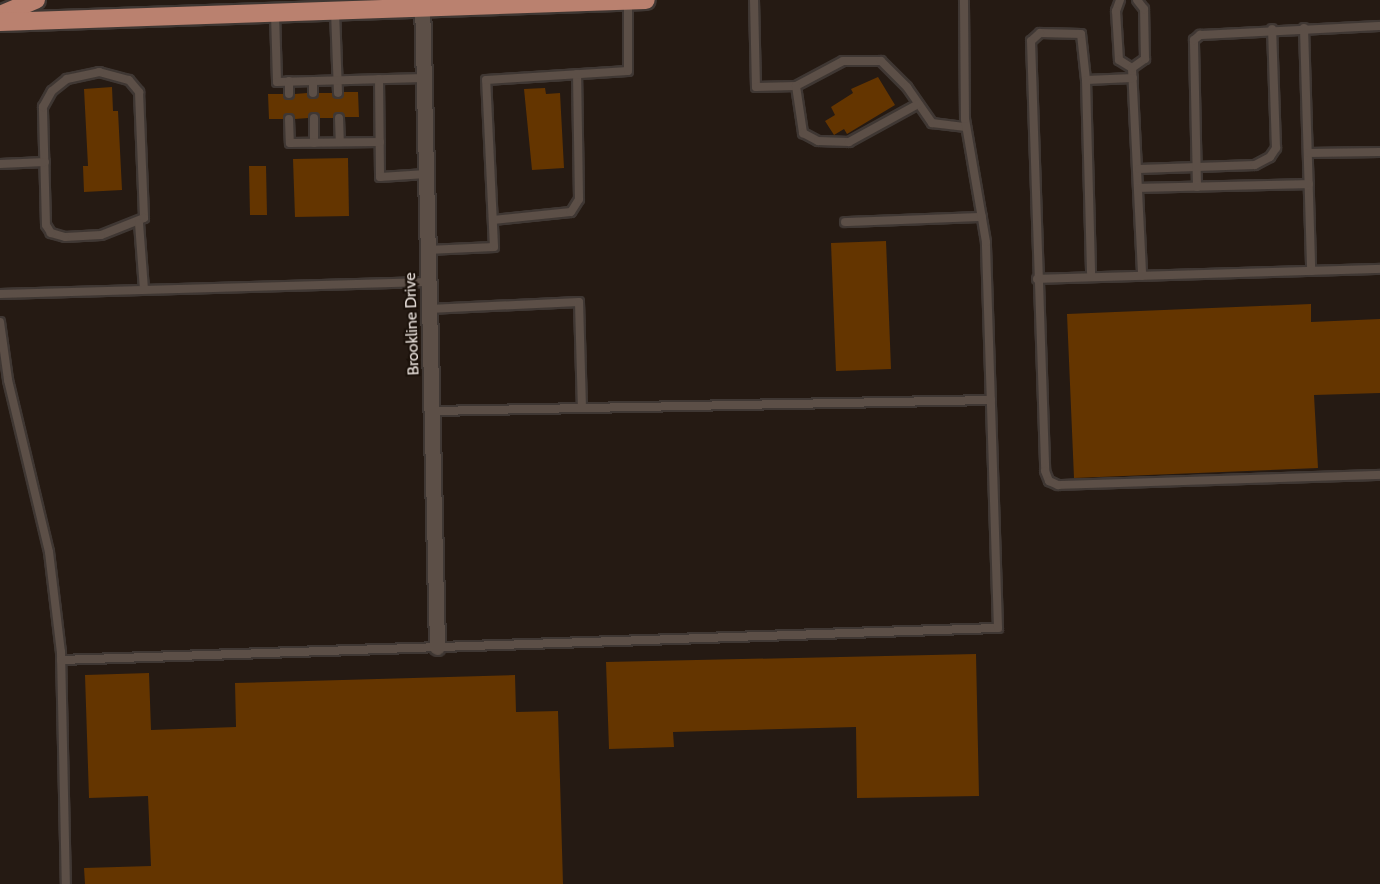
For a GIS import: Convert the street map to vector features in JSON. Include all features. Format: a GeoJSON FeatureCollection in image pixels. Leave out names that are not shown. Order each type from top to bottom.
{"type":"FeatureCollection","features":[{"type":"Feature","properties":{"kind":"main road"},"geometry":{"type":"LineString","coordinates":[[0,15],[8,9],[36,0]]}},
{"type":"Feature","properties":{"kind":"main road"},"geometry":{"type":"LineString","coordinates":[[0,22],[335,11],[422,4],[646,0]]}},
{"type":"Feature","properties":{"kind":"street","name":"Brookline Drive"},"geometry":{"type":"LineString","coordinates":[[422,4],[437,647]]}},
{"type":"Feature","properties":{"kind":"lane"},"geometry":{"type":"LineString","coordinates":[[754,0],[756,87],[796,86],[843,61],[881,61],[907,87],[932,123],[966,127]]}},
{"type":"Feature","properties":{"kind":"lane"},"geometry":{"type":"LineString","coordinates":[[61,660],[998,628],[991,400],[982,217],[966,127],[964,0]]}},
{"type":"Feature","properties":{"kind":"lane"},"geometry":{"type":"LineString","coordinates":[[1120,0],[1116,11],[1119,60],[1132,68]]}},
{"type":"Feature","properties":{"kind":"lane"},"geometry":{"type":"LineString","coordinates":[[1132,68],[1145,59],[1144,9],[1137,0]]}},
{"type":"Feature","properties":{"kind":"lane"},"geometry":{"type":"LineString","coordinates":[[427,250],[494,247],[486,80],[628,71],[628,1]]}},
{"type":"Feature","properties":{"kind":"lane"},"geometry":{"type":"LineString","coordinates":[[335,11],[338,93]]}},
{"type":"Feature","properties":{"kind":"lane"},"geometry":{"type":"LineString","coordinates":[[275,12],[277,82],[424,78]]}},
{"type":"Feature","properties":{"kind":"lane"},"geometry":{"type":"LineString","coordinates":[[1197,187],[1194,40],[1206,32],[1380,26]]}},
{"type":"Feature","properties":{"kind":"lane"},"geometry":{"type":"LineString","coordinates":[[1304,28],[1311,271]]}},
{"type":"Feature","properties":{"kind":"lane"},"geometry":{"type":"LineString","coordinates":[[1139,169],[1264,163],[1276,148],[1272,29]]}},
{"type":"Feature","properties":{"kind":"lane"},"geometry":{"type":"LineString","coordinates":[[1091,277],[1086,80],[1081,34],[1034,35],[1031,41],[1037,279],[1045,471],[1049,481],[1058,485],[1380,476]]}},
{"type":"Feature","properties":{"kind":"lane"},"geometry":{"type":"LineString","coordinates":[[1132,68],[1139,169],[1142,276]]}},
{"type":"Feature","properties":{"kind":"lane"},"geometry":{"type":"LineString","coordinates":[[99,72],[129,80],[139,92],[144,218],[138,223],[83,238],[51,233],[46,225],[45,162],[43,107],[52,91],[67,79],[85,73],[99,72]]}},
{"type":"Feature","properties":{"kind":"lane"},"geometry":{"type":"LineString","coordinates":[[493,220],[571,212],[579,199],[578,74]]}},
{"type":"Feature","properties":{"kind":"lane"},"geometry":{"type":"LineString","coordinates":[[1086,80],[1133,78]]}},
{"type":"Feature","properties":{"kind":"lane"},"geometry":{"type":"LineString","coordinates":[[379,79],[380,177],[426,174]]}},
{"type":"Feature","properties":{"kind":"lane"},"geometry":{"type":"LineString","coordinates":[[289,81],[289,94]]}},
{"type":"Feature","properties":{"kind":"lane"},"geometry":{"type":"LineString","coordinates":[[313,81],[313,93]]}},
{"type":"Feature","properties":{"kind":"lane"},"geometry":{"type":"LineString","coordinates":[[796,86],[803,133],[818,141],[849,142],[918,104]]}},
{"type":"Feature","properties":{"kind":"lane"},"geometry":{"type":"LineString","coordinates":[[339,117],[340,142]]}},
{"type":"Feature","properties":{"kind":"lane"},"geometry":{"type":"LineString","coordinates":[[314,118],[314,143]]}},
{"type":"Feature","properties":{"kind":"lane"},"geometry":{"type":"LineString","coordinates":[[289,119],[290,143],[380,142]]}},
{"type":"Feature","properties":{"kind":"lane"},"geometry":{"type":"LineString","coordinates":[[1308,153],[1380,152]]}},
{"type":"Feature","properties":{"kind":"lane"},"geometry":{"type":"LineString","coordinates":[[0,164],[45,162]]}},
{"type":"Feature","properties":{"kind":"lane"},"geometry":{"type":"LineString","coordinates":[[1139,188],[1309,184]]}},
{"type":"Feature","properties":{"kind":"lane"},"geometry":{"type":"LineString","coordinates":[[845,222],[982,217]]}},
{"type":"Feature","properties":{"kind":"lane"},"geometry":{"type":"LineString","coordinates":[[138,223],[144,290]]}},
{"type":"Feature","properties":{"kind":"lane"},"geometry":{"type":"LineString","coordinates":[[1037,279],[1380,269]]}},
{"type":"Feature","properties":{"kind":"lane"},"geometry":{"type":"LineString","coordinates":[[0,294],[428,282]]}},
{"type":"Feature","properties":{"kind":"lane"},"geometry":{"type":"LineString","coordinates":[[429,309],[579,303],[582,408]]}},
{"type":"Feature","properties":{"kind":"lane"},"geometry":{"type":"LineString","coordinates":[[0,322],[8,380],[49,552],[61,660],[66,884]]}},
{"type":"Feature","properties":{"kind":"lane"},"geometry":{"type":"LineString","coordinates":[[433,411],[991,400]]}},
{"type":"Feature","properties":{"kind":"building"},"geometry":{"type":"Polygon","coordinates":[[[878,77],[895,105],[847,134],[844,129],[834,135],[825,121],[835,115],[831,107],[853,93],[851,89],[878,77]]]}},
{"type":"Feature","properties":{"kind":"building"},"geometry":{"type":"Polygon","coordinates":[[[112,87],[113,111],[118,111],[122,190],[84,192],[83,166],[88,166],[84,89],[112,87]]]}},
{"type":"Feature","properties":{"kind":"building"},"geometry":{"type":"Polygon","coordinates":[[[545,88],[546,94],[560,93],[564,168],[532,170],[524,89],[545,88]]]}},
{"type":"Feature","properties":{"kind":"building"},"geometry":{"type":"Polygon","coordinates":[[[344,92],[358,92],[359,117],[345,117],[339,112],[333,118],[320,118],[313,112],[308,118],[295,119],[289,113],[283,119],[269,119],[268,94],[283,94],[290,100],[295,94],[307,93],[314,99],[319,93],[332,93],[338,99],[344,92]]]}},
{"type":"Feature","properties":{"kind":"building"},"geometry":{"type":"Polygon","coordinates":[[[348,158],[349,216],[295,217],[293,159],[348,158]]]}},
{"type":"Feature","properties":{"kind":"building"},"geometry":{"type":"Polygon","coordinates":[[[249,166],[266,166],[267,215],[250,215],[249,166]]]}},
{"type":"Feature","properties":{"kind":"building"},"geometry":{"type":"Polygon","coordinates":[[[886,241],[891,369],[836,371],[831,243],[886,241]]]}},
{"type":"Feature","properties":{"kind":"building"},"geometry":{"type":"Polygon","coordinates":[[[1311,304],[1311,322],[1380,319],[1380,393],[1314,395],[1318,468],[1074,478],[1067,314],[1311,304]]]}},
{"type":"Feature","properties":{"kind":"building"},"geometry":{"type":"Polygon","coordinates":[[[976,654],[979,796],[857,798],[856,727],[673,732],[674,747],[609,749],[606,662],[976,654]]]}},
{"type":"Feature","properties":{"kind":"building"},"geometry":{"type":"Polygon","coordinates":[[[149,673],[151,730],[236,727],[235,683],[515,675],[516,712],[558,711],[563,884],[85,884],[84,868],[151,866],[148,796],[89,798],[85,675],[149,673]]]}}]}
